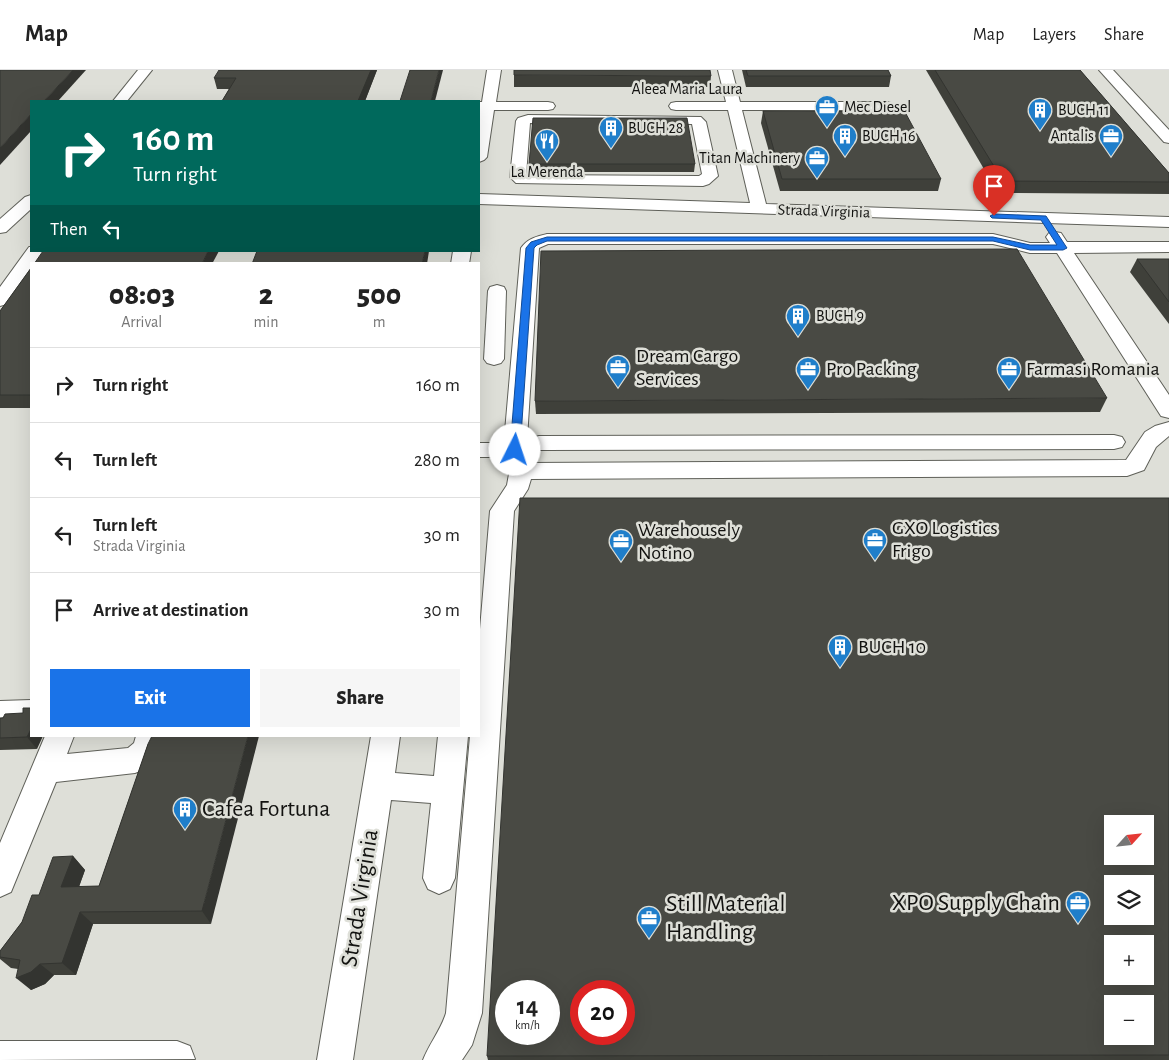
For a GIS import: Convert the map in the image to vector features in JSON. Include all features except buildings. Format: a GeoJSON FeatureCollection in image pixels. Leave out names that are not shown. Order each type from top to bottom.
{"type":"FeatureCollection","features":[{"type":"Feature","properties":{"kind":"street"},"geometry":{"type":"LineString","coordinates":[[121,100],[145,70]]}},
{"type":"Feature","properties":{"kind":"street"},"geometry":{"type":"LineString","coordinates":[[494,70],[483,106],[480,152],[500,148],[521,148]]}},
{"type":"Feature","properties":{"kind":"street"},"geometry":{"type":"LineString","coordinates":[[725,70],[759,208]]}},
{"type":"Feature","properties":{"kind":"street"},"geometry":{"type":"LineString","coordinates":[[1106,70],[1169,139]]}},
{"type":"Feature","properties":{"kind":"street","name":"Aleea Maria Laura"},"geometry":{"type":"LineString","coordinates":[[483,106],[886,106]]}},
{"type":"Feature","properties":{"kind":"street"},"geometry":{"type":"LineString","coordinates":[[526,119],[694,119],[699,122],[705,149],[710,176],[703,181],[527,181],[518,176],[524,121],[526,119]]}},
{"type":"Feature","properties":{"kind":"street"},"geometry":{"type":"LineString","coordinates":[[705,149],[745,149]]}},
{"type":"Feature","properties":{"kind":"street","name":"Strada Virginia"},"geometry":{"type":"LineString","coordinates":[[480,199],[1169,222]]}},
{"type":"Feature","properties":{"kind":"street"},"geometry":{"type":"LineString","coordinates":[[0,228],[30,201]]}},
{"type":"Feature","properties":{"kind":"street"},"geometry":{"type":"LineString","coordinates":[[1043,218],[1169,411]]}},
{"type":"Feature","properties":{"kind":"street"},"geometry":{"type":"LineString","coordinates":[[441,1060],[459,1032],[464,1013],[502,511],[520,482],[517,461],[530,248],[540,241],[993,239],[1030,248],[1169,247]]}},
{"type":"Feature","properties":{"kind":"street"},"geometry":{"type":"LineString","coordinates":[[0,300],[34,252]]}},
{"type":"Feature","properties":{"kind":"street"},"geometry":{"type":"LineString","coordinates":[[494,359],[487,325],[497,291]]}},
{"type":"Feature","properties":{"kind":"street"},"geometry":{"type":"LineString","coordinates":[[480,450],[517,461],[1127,468],[1136,465],[1153,435],[1158,431],[1169,429]]}},
{"type":"Feature","properties":{"kind":"street"},"geometry":{"type":"LineString","coordinates":[[517,461],[539,443],[1114,442]]}},
{"type":"Feature","properties":{"kind":"street"},"geometry":{"type":"LineString","coordinates":[[0,713],[30,712]]}},
{"type":"Feature","properties":{"kind":"street"},"geometry":{"type":"LineString","coordinates":[[0,881],[60,737]]}},
{"type":"Feature","properties":{"kind":"street"},"geometry":{"type":"LineString","coordinates":[[46,770],[135,760],[147,750],[151,737]]}},
{"type":"Feature","properties":{"kind":"street","name":"Strada Virginia"},"geometry":{"type":"LineString","coordinates":[[335,1060],[386,737]]}},
{"type":"Feature","properties":{"kind":"street"},"geometry":{"type":"LineString","coordinates":[[439,878],[453,737]]}},
{"type":"Feature","properties":{"kind":"street"},"geometry":{"type":"LineString","coordinates":[[378,786],[448,790]]}},
{"type":"Feature","properties":{"kind":"street"},"geometry":{"type":"LineString","coordinates":[[0,1059],[177,1059]]}},
{"type":"Feature","properties":{"kind":"place","name":"Mec Diesel"},"geometry":{"type":"Point","coordinates":[827,128]}},
{"type":"Feature","properties":{"kind":"place","name":"BUCH 11"},"geometry":{"type":"Point","coordinates":[1040,131]}},
{"type":"Feature","properties":{"kind":"place","name":"BUCH 28"},"geometry":{"type":"Point","coordinates":[611,149]}},
{"type":"Feature","properties":{"kind":"place","name":"BUCH 16"},"geometry":{"type":"Point","coordinates":[845,157]}},
{"type":"Feature","properties":{"kind":"place","name":"Antalis"},"geometry":{"type":"Point","coordinates":[1111,157]}},
{"type":"Feature","properties":{"kind":"place","name":"La Merenda"},"geometry":{"type":"Point","coordinates":[547,162]}},
{"type":"Feature","properties":{"kind":"place","name":"Titan Machinery"},"geometry":{"type":"Point","coordinates":[817,179]}},
{"type":"Feature","properties":{"kind":"place","name":"BUCH 9"},"geometry":{"type":"Point","coordinates":[798,337]}},
{"type":"Feature","properties":{"kind":"place","name":"Dream Cargo Services"},"geometry":{"type":"Point","coordinates":[618,388]}},
{"type":"Feature","properties":{"kind":"place","name":"Pro Packing"},"geometry":{"type":"Point","coordinates":[808,390]}},
{"type":"Feature","properties":{"kind":"place","name":"Farmasi Romania"},"geometry":{"type":"Point","coordinates":[1009,390]}},
{"type":"Feature","properties":{"kind":"place","name":"GXO Logistics Frigo"},"geometry":{"type":"Point","coordinates":[875,561]}},
{"type":"Feature","properties":{"kind":"place","name":"Warehousely Notino"},"geometry":{"type":"Point","coordinates":[621,562]}},
{"type":"Feature","properties":{"kind":"place","name":"BUCH 10"},"geometry":{"type":"Point","coordinates":[840,668]}},
{"type":"Feature","properties":{"kind":"place","name":"Cafea Fortuna"},"geometry":{"type":"Point","coordinates":[185,830]}},
{"type":"Feature","properties":{"kind":"place","name":"XPO Supply Chain"},"geometry":{"type":"Point","coordinates":[1078,924]}},
{"type":"Feature","properties":{"kind":"place","name":"Still Material Handling"},"geometry":{"type":"Point","coordinates":[649,939]}},
{"type":"Feature","properties":{"kind":"route"},"geometry":{"type":"LineString","coordinates":[[515,450],[530,248],[534,243],[547,239],[993,239],[1030,248],[1063,248],[1043,218],[994,216]]}}]}
